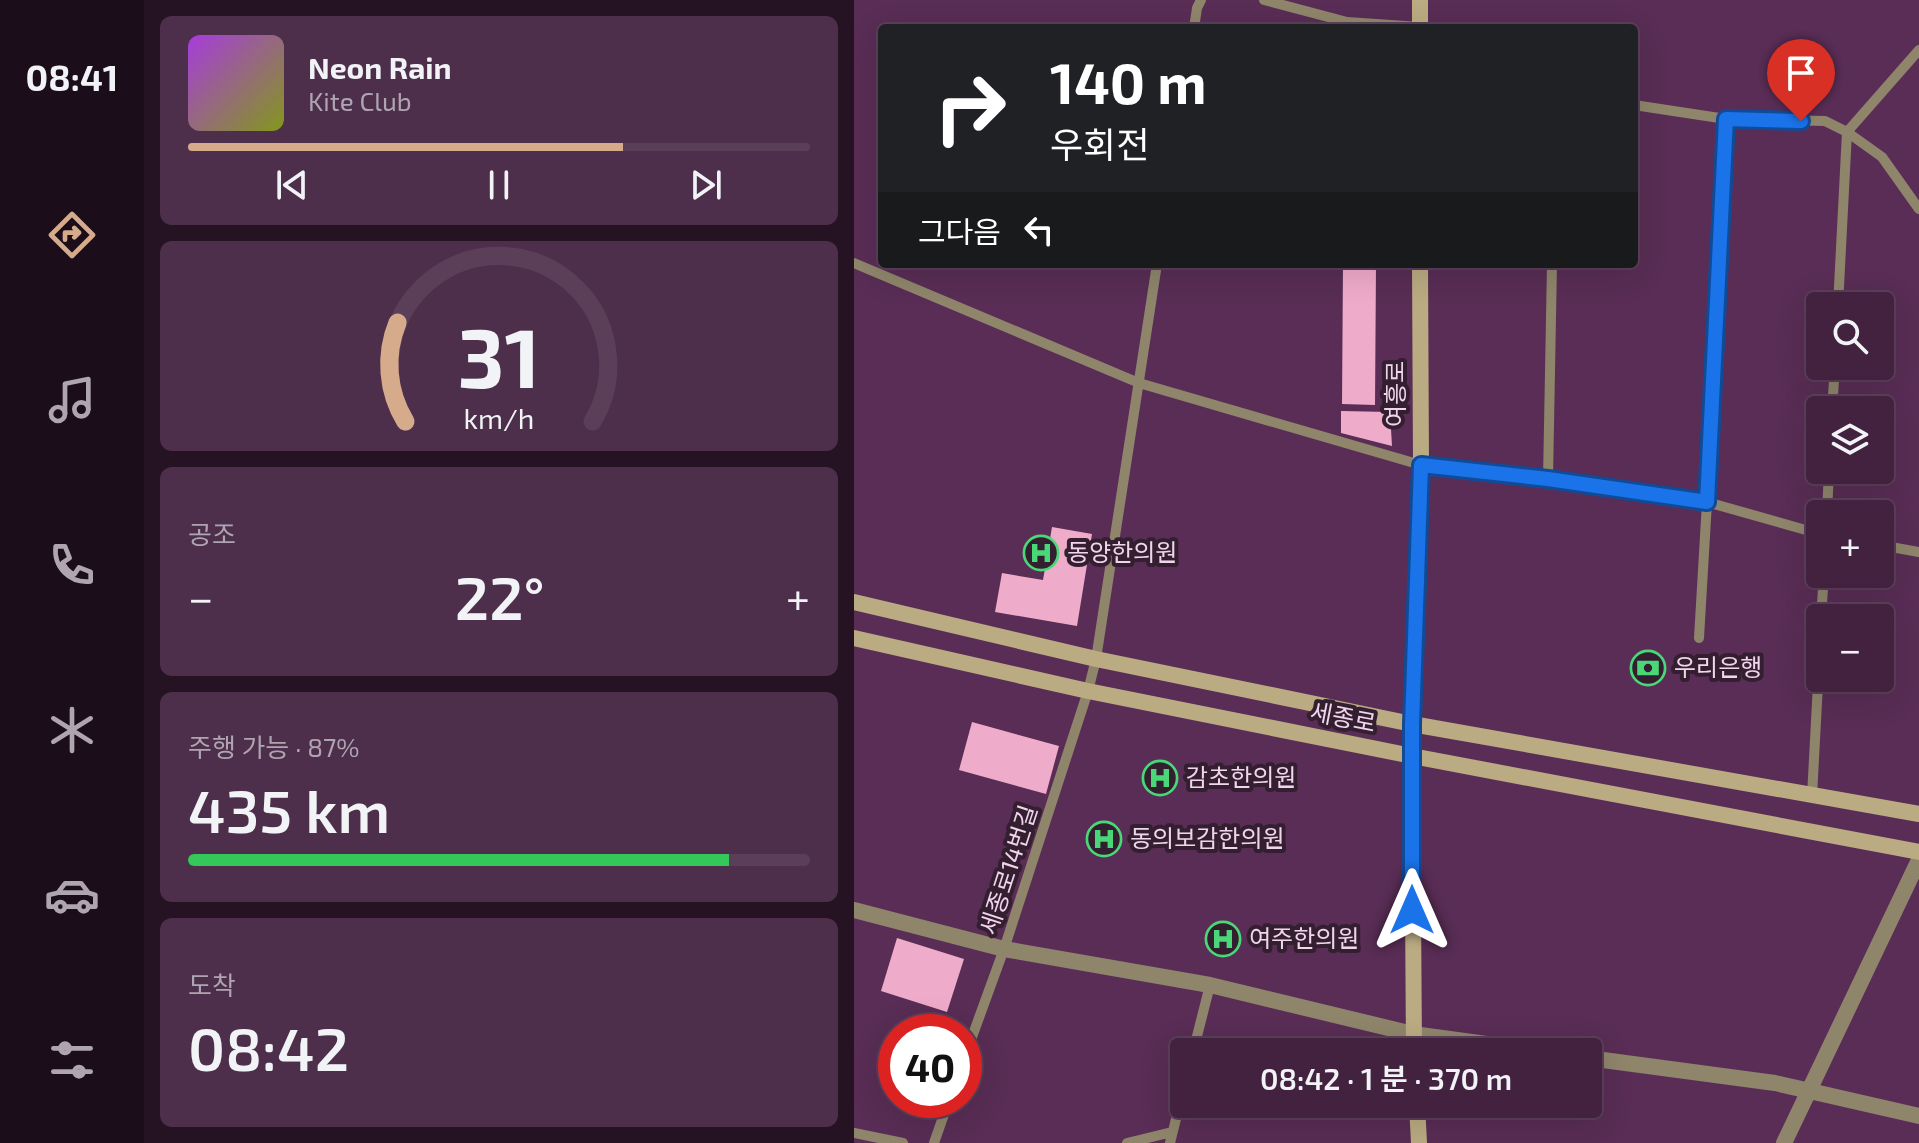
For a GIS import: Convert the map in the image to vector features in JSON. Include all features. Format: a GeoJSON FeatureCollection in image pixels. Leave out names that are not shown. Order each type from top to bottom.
{"type":"FeatureCollection","features":[{"type":"Feature","properties":{"kind":"street"},"geometry":{"type":"LineString","coordinates":[[1420,0],[1420,24]]}},
{"type":"Feature","properties":{"kind":"street","name":"여흥로"},"geometry":{"type":"LineString","coordinates":[[1413,1038],[1412,724],[1421,465],[1420,268]]}},
{"type":"Feature","properties":{"kind":"street"},"geometry":{"type":"LineString","coordinates":[[854,602],[1096,659],[1412,724],[1919,814]]}},
{"type":"Feature","properties":{"kind":"street","name":"세종로"},"geometry":{"type":"LineString","coordinates":[[854,638],[1088,691],[1919,852]]}},
{"type":"Feature","properties":{"kind":"street"},"geometry":{"type":"LineString","coordinates":[[1784,1143],[1919,860]]}},
{"type":"Feature","properties":{"kind":"street"},"geometry":{"type":"LineString","coordinates":[[854,910],[1004,949],[1210,985],[1413,1034],[1442,1038]]}},
{"type":"Feature","properties":{"kind":"street"},"geometry":{"type":"LineString","coordinates":[[1602,1060],[1775,1083],[1919,1116]]}},
{"type":"Feature","properties":{"kind":"street"},"geometry":{"type":"LineString","coordinates":[[1418,1118],[1419,1143]]}},
{"type":"Feature","properties":{"kind":"lane"},"geometry":{"type":"LineString","coordinates":[[1195,24],[1201,0]]}},
{"type":"Feature","properties":{"kind":"lane"},"geometry":{"type":"LineString","coordinates":[[1264,0],[1347,22],[1371,24]]}},
{"type":"Feature","properties":{"kind":"lane"},"geometry":{"type":"LineString","coordinates":[[1839,292],[1847,132],[1919,50]]}},
{"type":"Feature","properties":{"kind":"lane"},"geometry":{"type":"LineString","coordinates":[[1638,106],[1726,119],[1825,121],[1847,132],[1882,157],[1919,209]]}},
{"type":"Feature","properties":{"kind":"lane"},"geometry":{"type":"LineString","coordinates":[[1699,638],[1726,119]]}},
{"type":"Feature","properties":{"kind":"lane"},"geometry":{"type":"LineString","coordinates":[[854,263],[1139,383],[1421,465],[1548,479],[1707,502],[1806,530]]}},
{"type":"Feature","properties":{"kind":"lane","name":"세종로14번길"},"geometry":{"type":"LineString","coordinates":[[980,1014],[1096,659],[1156,268]]}},
{"type":"Feature","properties":{"kind":"lane"},"geometry":{"type":"LineString","coordinates":[[1548,479],[1552,268]]}},
{"type":"Feature","properties":{"kind":"lane"},"geometry":{"type":"LineString","coordinates":[[1894,548],[1919,552]]}},
{"type":"Feature","properties":{"kind":"lane"},"geometry":{"type":"LineString","coordinates":[[1812,796],[1818,692]]}},
{"type":"Feature","properties":{"kind":"lane"},"geometry":{"type":"LineString","coordinates":[[1197,1038],[1210,985]]}},
{"type":"Feature","properties":{"kind":"lane"},"geometry":{"type":"LineString","coordinates":[[934,1143],[943,1118]]}},
{"type":"Feature","properties":{"kind":"lane"},"geometry":{"type":"LineString","coordinates":[[854,1133],[903,1143]]}},
{"type":"Feature","properties":{"kind":"lane"},"geometry":{"type":"LineString","coordinates":[[1127,1143],[1171,1137]]}},
{"type":"Feature","properties":{"kind":"building"},"geometry":{"type":"Polygon","coordinates":[[[1343,268],[1376,268],[1375,405],[1342,404],[1343,268]]]}},
{"type":"Feature","properties":{"kind":"building"},"geometry":{"type":"Polygon","coordinates":[[[1341,411],[1390,412],[1392,446],[1341,433],[1341,411]]]}},
{"type":"Feature","properties":{"kind":"building"},"geometry":{"type":"Polygon","coordinates":[[[1052,527],[1092,534],[1077,626],[995,612],[1002,573],[1043,580],[1052,527]]]}},
{"type":"Feature","properties":{"kind":"building"},"geometry":{"type":"Polygon","coordinates":[[[972,722],[1059,746],[1046,794],[959,770],[972,722]]]}},
{"type":"Feature","properties":{"kind":"building"},"geometry":{"type":"Polygon","coordinates":[[[897,938],[964,959],[947,1012],[881,991],[897,938]]]}},
{"type":"Feature","properties":{"kind":"place","name":"동양한의원"},"geometry":{"type":"Point","coordinates":[1041,553]}},
{"type":"Feature","properties":{"kind":"place","name":"우리은행"},"geometry":{"type":"Point","coordinates":[1648,668]}},
{"type":"Feature","properties":{"kind":"place","name":"감초한의원"},"geometry":{"type":"Point","coordinates":[1160,778]}},
{"type":"Feature","properties":{"kind":"place","name":"동의보감한의원"},"geometry":{"type":"Point","coordinates":[1104,839]}},
{"type":"Feature","properties":{"kind":"place","name":"여주한의원"},"geometry":{"type":"Point","coordinates":[1223,939]}},
{"type":"Feature","properties":{"kind":"route"},"geometry":{"type":"LineString","coordinates":[[1412,910],[1412,724],[1421,465],[1548,479],[1707,502],[1726,119],[1801,121]]}}]}
